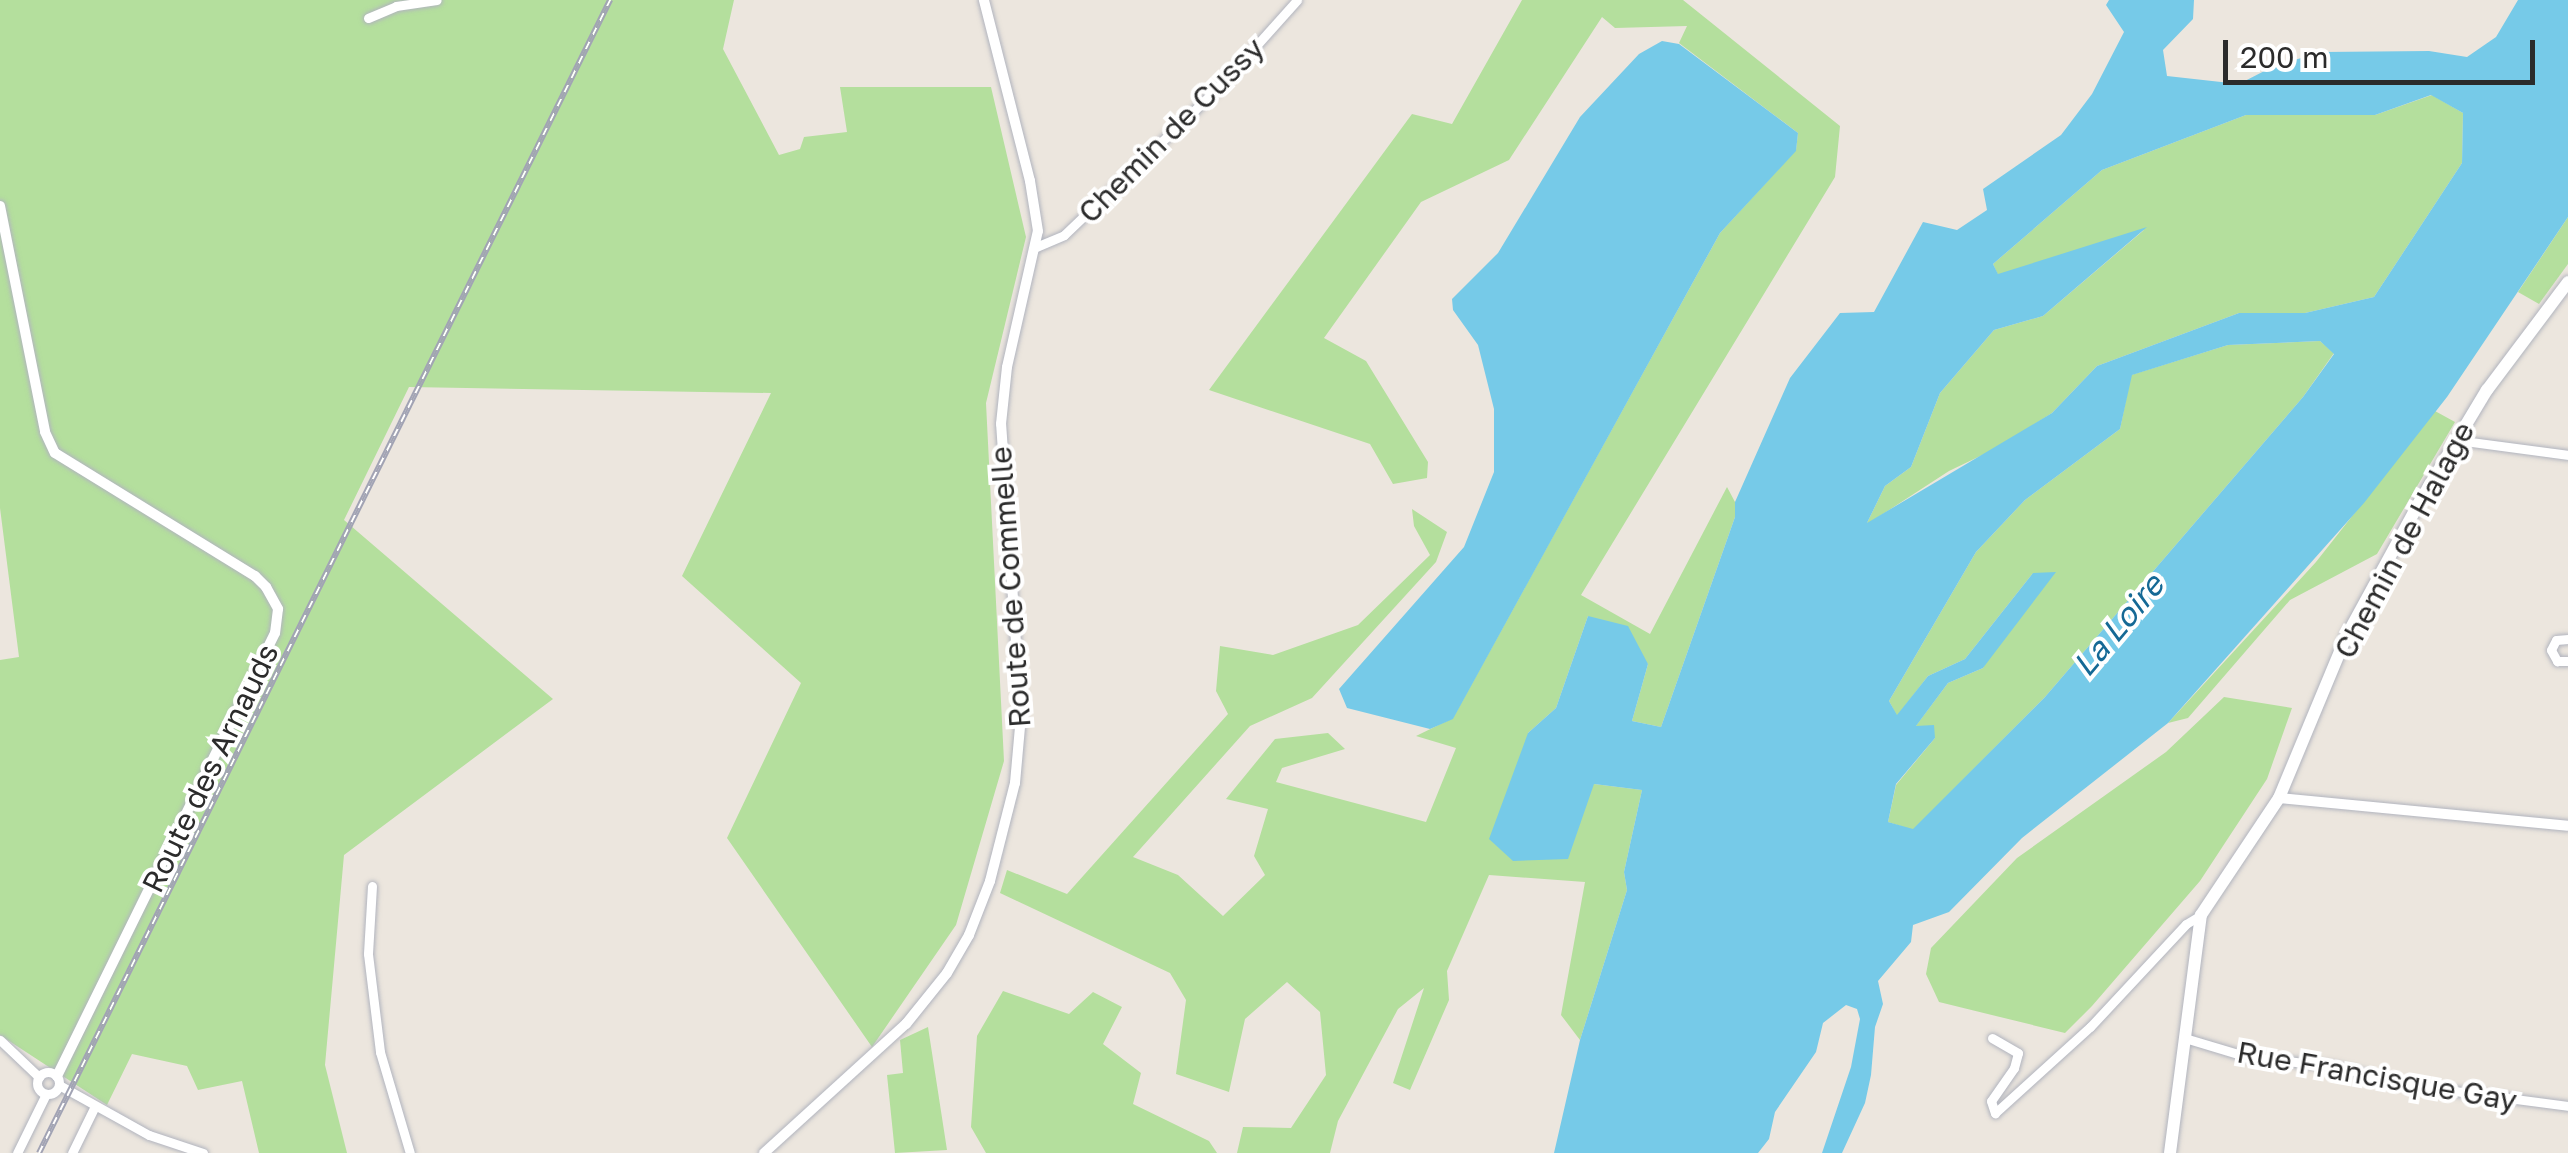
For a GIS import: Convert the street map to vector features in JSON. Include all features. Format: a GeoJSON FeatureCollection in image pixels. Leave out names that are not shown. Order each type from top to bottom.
{"type":"FeatureCollection","features":[{"type":"Feature","properties":{"kind":"main road","name":"Chemin de Halage"},"geometry":{"type":"LineString","coordinates":[[2201,915],[2279,798],[2347,635],[2456,440],[2568,282]]}},
{"type":"Feature","properties":{"kind":"main road"},"geometry":{"type":"LineString","coordinates":[[2170,1153],[2188,1040],[2201,915]]}},
{"type":"Feature","properties":{"kind":"street"},"geometry":{"type":"LineString","coordinates":[[368,18],[396,6],[437,0]]}},
{"type":"Feature","properties":{"kind":"street","name":"Route de Commelle"},"geometry":{"type":"LineString","coordinates":[[764,1153],[927,1002],[969,935],[990,881],[1014,784],[1021,716],[1001,424],[1007,367],[1036,247],[1030,181],[984,0]]}},
{"type":"Feature","properties":{"kind":"street","name":"Chemin de Cussy"},"geometry":{"type":"LineString","coordinates":[[1036,247],[1064,236],[1220,85],[1297,0]]}},
{"type":"Feature","properties":{"kind":"street","name":"Route des Arnauds"},"geometry":{"type":"LineString","coordinates":[[0,206],[45,432],[56,453],[255,576],[278,609],[275,633],[58,1081]]}},
{"type":"Feature","properties":{"kind":"street"},"geometry":{"type":"LineString","coordinates":[[2456,440],[2568,455]]}},
{"type":"Feature","properties":{"kind":"street"},"geometry":{"type":"LineString","coordinates":[[2568,639],[2556,640],[2550,650],[2557,661],[2568,661]]}},
{"type":"Feature","properties":{"kind":"street"},"geometry":{"type":"LineString","coordinates":[[2279,798],[2568,826]]}},
{"type":"Feature","properties":{"kind":"street"},"geometry":{"type":"LineString","coordinates":[[372,886],[368,954],[380,1052],[410,1153]]}},
{"type":"Feature","properties":{"kind":"street"},"geometry":{"type":"LineString","coordinates":[[1992,1038],[2018,1053],[2014,1068],[1991,1101],[1996,1113],[2090,1027],[2186,924],[2201,915]]}},
{"type":"Feature","properties":{"kind":"street"},"geometry":{"type":"LineString","coordinates":[[0,1040],[40,1077]]}},
{"type":"Feature","properties":{"kind":"street","name":"Rue Francisque Gay"},"geometry":{"type":"LineString","coordinates":[[2188,1040],[2248,1057],[2334,1066],[2409,1085],[2568,1106]]}},
{"type":"Feature","properties":{"kind":"street"},"geometry":{"type":"LineString","coordinates":[[46,1094],[38,1088],[40,1077],[47,1072],[95,1106],[149,1134],[202,1153]]}},
{"type":"Feature","properties":{"kind":"street"},"geometry":{"type":"LineString","coordinates":[[17,1153],[46,1094],[58,1081]]}},
{"type":"Feature","properties":{"kind":"street"},"geometry":{"type":"LineString","coordinates":[[72,1153],[95,1106]]}},
{"type":"Feature","properties":{"kind":"green space"},"geometry":{"type":"Polygon","coordinates":[[[0,0],[734,0],[723,49],[779,155],[800,149],[804,137],[847,132],[840,87],[991,87],[1026,237],[986,403],[1004,761],[956,925],[872,1047],[727,838],[801,683],[682,576],[771,393],[409,387],[344,520],[553,699],[344,855],[325,1065],[347,1153],[259,1153],[242,1081],[198,1090],[187,1066],[132,1054],[107,1105],[0,1035],[0,660],[19,657],[0,508],[0,0]]]}},
{"type":"Feature","properties":{"kind":"green space"},"geometry":{"type":"Polygon","coordinates":[[[1522,0],[1683,0],[1840,126],[1835,177],[1581,595],[1650,634],[1727,487],[1735,502],[1735,517],[1661,727],[1632,721],[1648,664],[1588,616],[1556,708],[1528,733],[1594,784],[1642,790],[1624,872],[1627,890],[1580,1040],[1561,1015],[1585,882],[1489,875],[1447,971],[1449,1000],[1410,1090],[1393,1083],[1424,988],[1398,1009],[1338,1121],[1330,1153],[1237,1153],[1243,1127],[1291,1128],[1326,1075],[1320,1012],[1287,982],[1245,1019],[1229,1092],[1176,1074],[1186,1000],[1170,973],[1000,893],[1007,870],[1067,894],[1228,714],[1216,691],[1220,646],[1273,655],[1358,625],[1430,555],[1414,526],[1412,509],[1447,532],[1436,562],[1312,698],[1250,726],[1133,857],[1178,875],[1223,916],[1265,875],[1254,856],[1268,809],[1226,799],[1275,739],[1328,733],[1345,749],[1282,768],[1276,782],[1426,822],[1456,748],[1416,736],[1453,718],[1720,233],[1796,150],[1798,133],[1679,43],[1687,26],[1615,28],[1602,17],[1509,160],[1421,202],[1324,338],[1366,361],[1428,462],[1427,478],[1393,484],[1370,444],[1209,390],[1412,114],[1452,124],[1522,0]]]}},
{"type":"Feature","properties":{"kind":"green space"},"geometry":{"type":"Polygon","coordinates":[[[2432,95],[2463,113],[2462,163],[2374,297],[2305,313],[2239,313],[2097,366],[2052,413],[1999,447],[1949,471],[1866,525],[1885,486],[1911,467],[1940,393],[1994,330],[2043,316],[2144,230],[1998,275],[1993,264],[2102,170],[2246,115],[2375,115],[2432,95]]]}},
{"type":"Feature","properties":{"kind":"green space"},"geometry":{"type":"Polygon","coordinates":[[[2568,217],[2568,264],[2539,304],[2518,292],[2568,217]]]}},
{"type":"Feature","properties":{"kind":"green space"},"geometry":{"type":"Polygon","coordinates":[[[2320,341],[2334,353],[2303,397],[2045,697],[1913,830],[1888,822],[1896,785],[1935,738],[1915,727],[1948,683],[1983,668],[2033,573],[1965,659],[1928,676],[1897,716],[1889,701],[1976,552],[2025,500],[2120,429],[2131,375],[2228,345],[2320,341]]]}},
{"type":"Feature","properties":{"kind":"green space"},"geometry":{"type":"Polygon","coordinates":[[[2435,411],[2455,422],[2377,554],[2290,600],[2188,718],[2168,723],[2316,562],[2435,411]]]}},
{"type":"Feature","properties":{"kind":"green space"},"geometry":{"type":"Polygon","coordinates":[[[2224,697],[2292,708],[2267,779],[2200,881],[2092,1006],[2065,1033],[1939,1002],[1926,974],[1931,948],[2017,858],[2166,752],[2224,697]]]}},
{"type":"Feature","properties":{"kind":"green space"},"geometry":{"type":"Polygon","coordinates":[[[1003,991],[1069,1014],[1093,992],[1122,1007],[1103,1044],[1141,1073],[1133,1104],[1209,1141],[1217,1153],[986,1153],[971,1127],[977,1036],[1003,991]]]}},
{"type":"Feature","properties":{"kind":"green space"},"geometry":{"type":"Polygon","coordinates":[[[928,1027],[947,1150],[895,1153],[887,1075],[903,1073],[900,1040],[928,1027]]]}},
{"type":"Feature","properties":{"kind":"water","name":"La Loire"},"geometry":{"type":"Polygon","coordinates":[[[2109,0],[2194,0],[2193,19],[2163,50],[2167,76],[2239,84],[2276,65],[2323,52],[2429,51],[2467,57],[2496,37],[2518,0],[2568,0],[2568,217],[2447,397],[2364,503],[2168,723],[2022,838],[1949,912],[1913,925],[1911,942],[1878,981],[1883,1004],[1875,1027],[1871,1075],[1865,1103],[1842,1153],[1822,1153],[1851,1067],[1860,1019],[1857,1009],[1846,1005],[1823,1023],[1816,1052],[1775,1112],[1769,1139],[1758,1153],[1554,1153],[1580,1040],[1627,890],[1624,872],[1642,790],[1594,784],[1568,859],[1513,861],[1489,839],[1528,733],[1556,708],[1588,616],[1628,626],[1648,664],[1632,721],[1661,727],[1735,517],[1735,502],[1790,378],[1840,313],[1874,312],[1923,222],[1957,230],[1987,210],[1983,189],[2061,135],[2092,94],[2124,32],[2106,5],[2109,0]],[[2431,95],[2375,115],[2246,115],[2102,170],[1993,264],[1998,274],[2147,227],[2043,316],[1994,330],[1940,393],[1911,467],[1885,486],[1867,523],[2052,413],[2097,366],[2239,313],[2305,313],[2374,297],[2462,163],[2463,113],[2431,95]],[[2320,341],[2228,345],[2132,375],[2120,429],[2025,500],[1976,552],[1889,701],[1897,715],[1928,676],[1965,659],[2033,573],[2056,572],[1983,668],[1948,683],[1916,726],[1934,725],[1935,738],[1896,784],[1888,822],[1913,829],[2045,697],[2303,397],[2334,354],[2320,341]]]}},
{"type":"Feature","properties":{"kind":"water"},"geometry":{"type":"Polygon","coordinates":[[[1662,41],[1679,44],[1798,133],[1796,151],[1720,233],[1453,719],[1430,729],[1347,708],[1339,689],[1464,547],[1494,472],[1494,409],[1478,345],[1453,310],[1452,299],[1498,253],[1580,117],[1639,54],[1662,41]]]}},
{"type":"Feature","properties":{"kind":"railway"},"geometry":{"type":"LineString","coordinates":[[39,1153],[610,0]]}}]}
